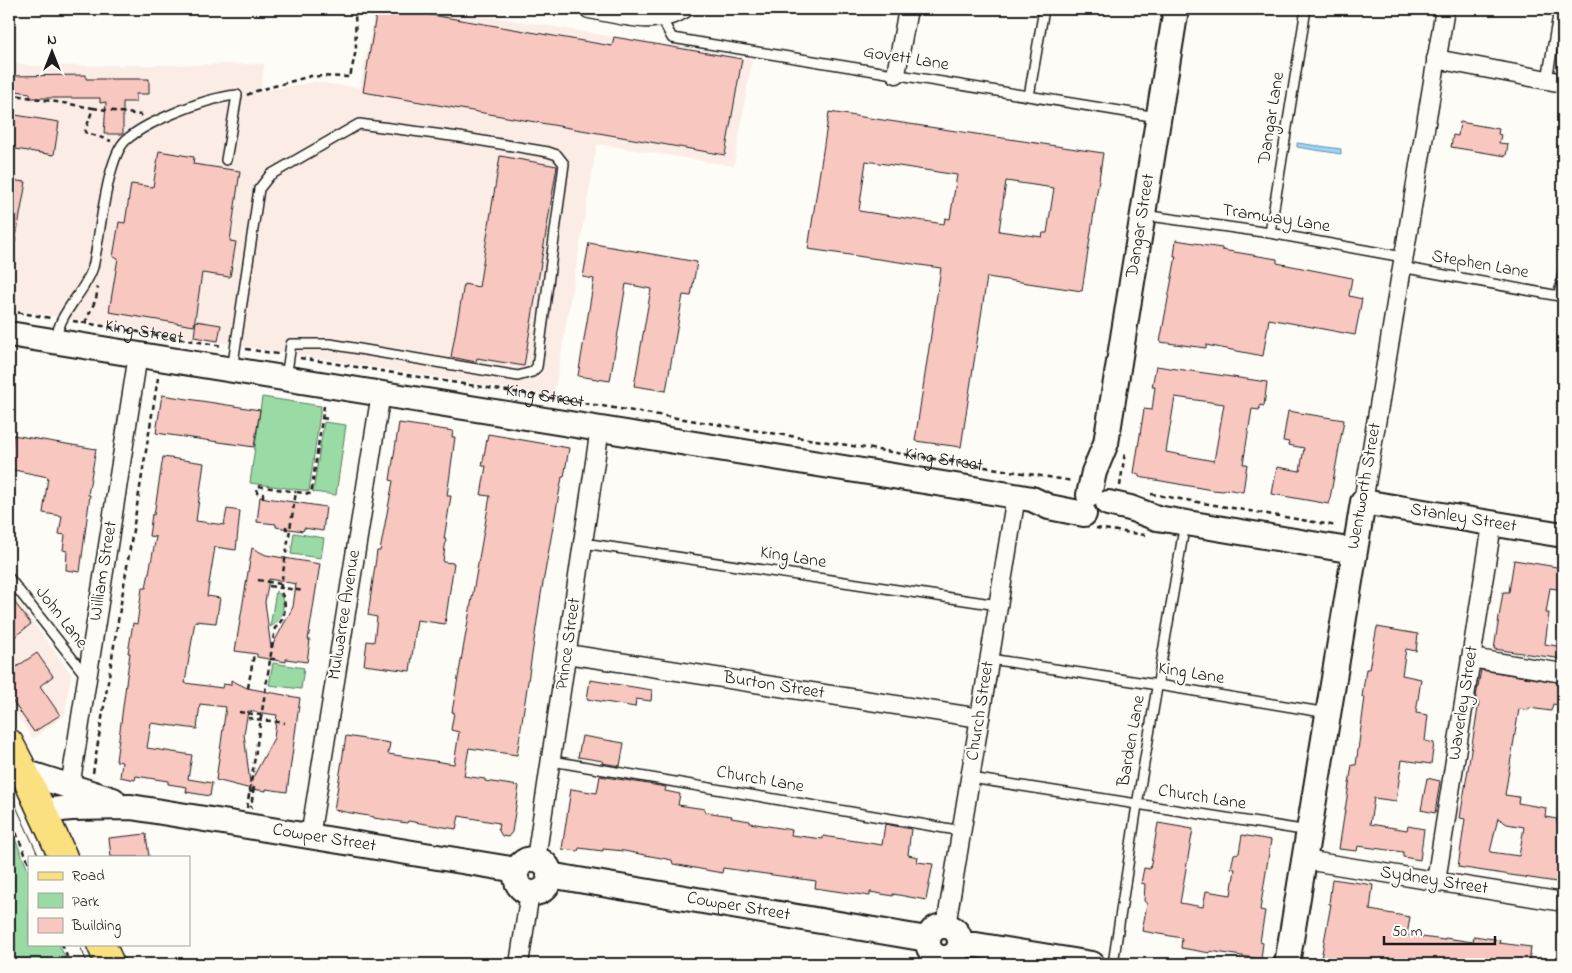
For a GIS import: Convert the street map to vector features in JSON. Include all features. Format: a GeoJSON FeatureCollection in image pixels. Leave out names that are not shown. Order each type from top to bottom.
{"type":"FeatureCollection","features":[{"type":"Feature","properties":{"kind":"main road"},"geometry":{"type":"LineString","coordinates":[[9,744],[63,856]]}},
{"type":"Feature","properties":{"kind":"main road"},"geometry":{"type":"LineString","coordinates":[[102,946],[110,964]]}},
{"type":"Feature","properties":{"kind":"street"},"geometry":{"type":"LineString","coordinates":[[589,9],[640,18],[661,17],[684,9]]}},
{"type":"Feature","properties":{"kind":"street"},"geometry":{"type":"LineString","coordinates":[[896,74],[908,9]]}},
{"type":"Feature","properties":{"kind":"street","name":"Dangar Street"},"geometry":{"type":"LineString","coordinates":[[1098,500],[1094,472],[1106,443],[1176,9]]}},
{"type":"Feature","properties":{"kind":"street","name":"Wentworth Street"},"geometry":{"type":"LineString","coordinates":[[1287,964],[1445,9]]}},
{"type":"Feature","properties":{"kind":"street"},"geometry":{"type":"LineString","coordinates":[[1436,59],[1555,82]]}},
{"type":"Feature","properties":{"kind":"street","name":"King Street"},"geometry":{"type":"LineString","coordinates":[[9,334],[58,330],[138,354],[233,359],[288,367],[381,393],[1024,498],[1051,496],[1098,500],[1130,508],[1157,518],[1354,551]]}},
{"type":"Feature","properties":{"kind":"street","name":"William Street"},"geometry":{"type":"LineString","coordinates":[[81,784],[88,678],[138,354]]}},
{"type":"Feature","properties":{"kind":"street","name":"Mulwarree Avenue"},"geometry":{"type":"LineString","coordinates":[[310,836],[381,393]]}},
{"type":"Feature","properties":{"kind":"street","name":"Prince Street"},"geometry":{"type":"LineString","coordinates":[[534,868],[552,761],[600,428]]}},
{"type":"Feature","properties":{"kind":"street","name":"Church Street"},"geometry":{"type":"LineString","coordinates":[[937,932],[962,831],[998,605],[1024,498]]}},
{"type":"Feature","properties":{"kind":"street","name":"Stanley Street"},"geometry":{"type":"LineString","coordinates":[[1363,502],[1492,525],[1563,535]]}},
{"type":"Feature","properties":{"kind":"street","name":"Waverley Street"},"geometry":{"type":"LineString","coordinates":[[1436,881],[1492,525]]}},
{"type":"Feature","properties":{"kind":"street","name":"Burton Street"},"geometry":{"type":"LineString","coordinates":[[567,654],[980,718]]}},
{"type":"Feature","properties":{"kind":"street"},"geometry":{"type":"LineString","coordinates":[[1471,658],[1563,673]]}},
{"type":"Feature","properties":{"kind":"street","name":"Cowper Street"},"geometry":{"type":"LineString","coordinates":[[24,772],[81,784],[100,795],[132,807]]}},
{"type":"Feature","properties":{"kind":"street","name":"Cowper Street"},"geometry":{"type":"LineString","coordinates":[[42,811],[71,808],[132,807],[937,932]]}},
{"type":"Feature","properties":{"kind":"street","name":"Sydney Street"},"geometry":{"type":"LineString","coordinates":[[1305,860],[1563,902]]}},
{"type":"Feature","properties":{"kind":"street"},"geometry":{"type":"LineString","coordinates":[[519,964],[530,892],[521,888],[516,880],[534,868]]}},
{"type":"Feature","properties":{"kind":"street"},"geometry":{"type":"LineString","coordinates":[[937,932],[928,947],[930,952],[937,957],[948,956],[976,945],[1092,964]]}},
{"type":"Feature","properties":{"kind":"lane"},"geometry":{"type":"LineString","coordinates":[[1029,96],[1044,9]]}},
{"type":"Feature","properties":{"kind":"lane","name":"Dangar Lane"},"geometry":{"type":"LineString","coordinates":[[1270,233],[1306,9]]}},
{"type":"Feature","properties":{"kind":"lane"},"geometry":{"type":"LineString","coordinates":[[1555,82],[1559,9]]}},
{"type":"Feature","properties":{"kind":"lane","name":"Govett Lane"},"geometry":{"type":"LineString","coordinates":[[661,17],[672,38],[1158,118]]}},
{"type":"Feature","properties":{"kind":"lane"},"geometry":{"type":"LineString","coordinates":[[58,330],[92,270],[111,173],[117,155],[125,141],[148,124],[200,103],[226,96],[237,96],[226,160]]}},
{"type":"Feature","properties":{"kind":"lane"},"geometry":{"type":"LineString","coordinates":[[233,359],[259,189],[270,175],[359,124],[459,137],[548,152],[557,155],[564,164],[537,367],[532,372],[518,376],[330,344],[291,344],[288,367]]}},
{"type":"Feature","properties":{"kind":"lane","name":"Tramway Lane"},"geometry":{"type":"LineString","coordinates":[[1143,215],[1270,233],[1402,262]]}},
{"type":"Feature","properties":{"kind":"lane","name":"Stephen Lane"},"geometry":{"type":"LineString","coordinates":[[1402,262],[1559,296],[1563,272]]}},
{"type":"Feature","properties":{"kind":"lane","name":"Barden Lane"},"geometry":{"type":"LineString","coordinates":[[1113,964],[1137,805],[1185,523]]}},
{"type":"Feature","properties":{"kind":"lane","name":"King Lane"},"geometry":{"type":"LineString","coordinates":[[583,543],[998,605]]}},
{"type":"Feature","properties":{"kind":"lane","name":"John Lane"},"geometry":{"type":"LineString","coordinates":[[9,578],[88,678]]}},
{"type":"Feature","properties":{"kind":"lane","name":"King Lane"},"geometry":{"type":"LineString","coordinates":[[990,659],[1158,684],[1328,713]]}},
{"type":"Feature","properties":{"kind":"lane","name":"Church Lane"},"geometry":{"type":"LineString","coordinates":[[552,761],[962,831]]}},
{"type":"Feature","properties":{"kind":"lane","name":"Church Lane"},"geometry":{"type":"LineString","coordinates":[[970,778],[1309,832]]}},
{"type":"Feature","properties":{"kind":"path"},"geometry":{"type":"LineString","coordinates":[[236,101],[256,90],[311,76],[350,77],[356,50],[354,9]]}},
{"type":"Feature","properties":{"kind":"path"},"geometry":{"type":"LineString","coordinates":[[9,94],[140,115],[148,124]]}},
{"type":"Feature","properties":{"kind":"path"},"geometry":{"type":"LineString","coordinates":[[92,108],[85,132],[122,145]]}},
{"type":"Feature","properties":{"kind":"path"},"geometry":{"type":"LineString","coordinates":[[85,323],[96,299],[99,282]]}},
{"type":"Feature","properties":{"kind":"path","name":"King Street"},"geometry":{"type":"LineString","coordinates":[[9,311],[58,330],[85,323],[233,359],[1098,500]]}},
{"type":"Feature","properties":{"kind":"path"},"geometry":{"type":"LineString","coordinates":[[81,784],[158,378]]}},
{"type":"Feature","properties":{"kind":"path"},"geometry":{"type":"LineString","coordinates":[[262,498],[263,494],[257,493],[258,486],[311,494],[324,406]]}},
{"type":"Feature","properties":{"kind":"path"},"geometry":{"type":"LineString","coordinates":[[322,418],[328,419],[329,417]]}},
{"type":"Feature","properties":{"kind":"path"},"geometry":{"type":"LineString","coordinates":[[1098,500],[1120,487],[1121,477]]}},
{"type":"Feature","properties":{"kind":"path"},"geometry":{"type":"LineString","coordinates":[[254,787],[249,803],[249,791],[274,628],[280,624],[284,616],[285,604],[280,591],[296,492]]}},
{"type":"Feature","properties":{"kind":"path"},"geometry":{"type":"LineString","coordinates":[[1145,493],[1337,526]]}},
{"type":"Feature","properties":{"kind":"path"},"geometry":{"type":"LineString","coordinates":[[286,526],[286,528],[290,529]]}},
{"type":"Feature","properties":{"kind":"path"},"geometry":{"type":"LineString","coordinates":[[258,580],[281,584]]}},
{"type":"Feature","properties":{"kind":"path"},"geometry":{"type":"LineString","coordinates":[[269,586],[304,591]]}},
{"type":"Feature","properties":{"kind":"path"},"geometry":{"type":"LineString","coordinates":[[248,688],[254,654]]}},
{"type":"Feature","properties":{"kind":"path"},"geometry":{"type":"LineString","coordinates":[[270,658],[274,659],[274,657]]}},
{"type":"Feature","properties":{"kind":"path"},"geometry":{"type":"LineString","coordinates":[[239,712],[285,723]]}},
{"type":"Feature","properties":{"kind":"path"},"geometry":{"type":"LineString","coordinates":[[248,718],[261,717]]}},
{"type":"Feature","properties":{"kind":"path"},"geometry":{"type":"LineString","coordinates":[[249,791],[253,792]]}},
{"type":"Feature","properties":{"kind":"path"},"geometry":{"type":"LineString","coordinates":[[9,816],[28,861]]}},
{"type":"Feature","properties":{"kind":"path"},"geometry":{"type":"LineString","coordinates":[[63,946],[70,964]]}},
{"type":"Feature","properties":{"kind":"shaded area"},"geometry":{"type":"Polygon","coordinates":[[[375,9],[444,9],[752,59],[734,166],[597,144],[554,396],[29,312],[18,314],[9,312],[9,61],[31,66],[264,64],[261,91],[315,82],[360,88],[375,9]]]}},
{"type":"Feature","properties":{"kind":"shaded area"},"geometry":{"type":"Polygon","coordinates":[[[9,589],[71,674],[65,715],[33,739],[9,703],[9,589]]]}},
{"type":"Feature","properties":{"kind":"green space"},"geometry":{"type":"Polygon","coordinates":[[[262,397],[321,406],[309,491],[250,483],[262,397]]]}},
{"type":"Feature","properties":{"kind":"green space"},"geometry":{"type":"Polygon","coordinates":[[[324,422],[346,425],[336,495],[313,492],[324,422]]]}},
{"type":"Feature","properties":{"kind":"green space"},"geometry":{"type":"Polygon","coordinates":[[[294,533],[324,538],[321,558],[291,554],[294,533]]]}},
{"type":"Feature","properties":{"kind":"green space"},"geometry":{"type":"Polygon","coordinates":[[[276,591],[282,600],[283,610],[275,624],[270,627],[276,591]]]}},
{"type":"Feature","properties":{"kind":"green space"},"geometry":{"type":"Polygon","coordinates":[[[273,663],[304,668],[301,689],[269,685],[273,663]]]}},
{"type":"Feature","properties":{"kind":"green space"},"geometry":{"type":"Polygon","coordinates":[[[9,825],[28,870],[28,946],[60,946],[68,964],[9,964],[9,825]]]}},
{"type":"Feature","properties":{"kind":"water"},"geometry":{"type":"Polygon","coordinates":[[[1297,143],[1341,149],[1341,154],[1297,147],[1297,143]]]}},
{"type":"Feature","properties":{"kind":"building"},"geometry":{"type":"Polygon","coordinates":[[[377,9],[397,9],[612,46],[614,37],[742,59],[725,155],[363,92],[377,9]]]}},
{"type":"Feature","properties":{"kind":"building"},"geometry":{"type":"Polygon","coordinates":[[[86,75],[86,79],[149,79],[149,94],[136,94],[136,102],[123,102],[123,134],[104,134],[106,102],[100,103],[100,98],[30,98],[30,93],[9,90],[9,76],[86,75]]]}},
{"type":"Feature","properties":{"kind":"building"},"geometry":{"type":"Polygon","coordinates":[[[829,112],[1103,153],[1082,291],[987,277],[961,447],[915,441],[941,268],[808,249],[829,112]],[[866,161],[859,211],[944,224],[945,218],[950,219],[957,175],[866,161]],[[1006,181],[999,231],[1042,237],[1043,233],[1047,233],[1054,188],[1006,181]]]}},
{"type":"Feature","properties":{"kind":"building"},"geometry":{"type":"Polygon","coordinates":[[[9,114],[59,122],[54,155],[9,148],[9,114]]]}},
{"type":"Feature","properties":{"kind":"building"},"geometry":{"type":"Polygon","coordinates":[[[1460,122],[1499,129],[1498,134],[1501,135],[1499,143],[1508,144],[1506,156],[1451,147],[1453,135],[1458,136],[1460,122]]]}},
{"type":"Feature","properties":{"kind":"building"},"geometry":{"type":"Polygon","coordinates":[[[159,151],[194,157],[193,164],[240,171],[230,241],[236,242],[230,277],[202,273],[194,326],[109,312],[118,258],[113,257],[119,222],[125,223],[131,184],[153,187],[159,151]]]}},
{"type":"Feature","properties":{"kind":"building"},"geometry":{"type":"Polygon","coordinates":[[[500,156],[557,166],[524,366],[477,358],[476,362],[451,357],[464,284],[479,287],[500,156]]]}},
{"type":"Feature","properties":{"kind":"building"},"geometry":{"type":"Polygon","coordinates":[[[9,180],[26,182],[15,243],[9,242],[9,180]]]}},
{"type":"Feature","properties":{"kind":"building"},"geometry":{"type":"Polygon","coordinates":[[[1176,240],[1277,259],[1277,263],[1352,278],[1349,296],[1362,299],[1355,335],[1269,319],[1263,356],[1206,345],[1206,348],[1160,342],[1176,256],[1174,256],[1176,240]]]}},
{"type":"Feature","properties":{"kind":"building"},"geometry":{"type":"Polygon","coordinates":[[[589,243],[697,262],[691,296],[683,295],[666,391],[634,386],[651,289],[626,284],[610,381],[578,376],[594,279],[583,277],[589,243]]]}},
{"type":"Feature","properties":{"kind":"building"},"geometry":{"type":"Polygon","coordinates":[[[196,321],[221,325],[218,341],[194,337],[196,321]]]}},
{"type":"Feature","properties":{"kind":"building"},"geometry":{"type":"Polygon","coordinates":[[[1156,366],[1267,382],[1264,406],[1260,405],[1259,410],[1252,409],[1243,464],[1247,464],[1243,492],[1225,489],[1224,491],[1212,490],[1139,477],[1139,474],[1134,473],[1144,409],[1152,410],[1155,387],[1152,387],[1156,366]],[[1175,397],[1166,452],[1214,461],[1224,404],[1175,397]]]}},
{"type":"Feature","properties":{"kind":"building"},"geometry":{"type":"Polygon","coordinates":[[[162,395],[260,410],[254,447],[156,433],[162,395]]]}},
{"type":"Feature","properties":{"kind":"building"},"geometry":{"type":"Polygon","coordinates":[[[1288,411],[1344,420],[1329,504],[1272,494],[1277,467],[1300,471],[1304,448],[1288,445],[1289,442],[1283,441],[1288,411]]]}},
{"type":"Feature","properties":{"kind":"building"},"geometry":{"type":"Polygon","coordinates":[[[399,423],[453,431],[452,437],[455,437],[447,496],[451,496],[444,539],[446,539],[443,562],[454,563],[445,624],[417,620],[410,671],[364,665],[367,641],[374,642],[377,617],[368,615],[377,551],[380,551],[393,481],[390,480],[399,423]]]}},
{"type":"Feature","properties":{"kind":"building"},"geometry":{"type":"Polygon","coordinates":[[[488,434],[569,448],[541,594],[517,755],[469,748],[464,776],[519,786],[512,832],[508,837],[502,836],[498,829],[499,823],[459,816],[456,829],[408,821],[407,823],[374,818],[334,810],[346,736],[390,743],[388,754],[454,764],[459,732],[451,730],[454,712],[452,712],[490,496],[481,495],[486,466],[482,466],[488,434]]]}},
{"type":"Feature","properties":{"kind":"building"},"geometry":{"type":"Polygon","coordinates":[[[13,435],[96,449],[88,495],[90,495],[80,572],[66,570],[67,551],[63,550],[65,535],[59,534],[62,516],[43,513],[48,477],[9,469],[13,435]]]}},
{"type":"Feature","properties":{"kind":"building"},"geometry":{"type":"Polygon","coordinates":[[[163,457],[204,463],[196,521],[224,525],[227,509],[240,511],[236,550],[215,547],[207,596],[220,598],[216,623],[195,621],[185,683],[222,688],[223,684],[231,685],[231,680],[247,688],[300,698],[287,792],[251,789],[216,780],[226,707],[200,704],[197,729],[151,723],[147,748],[192,755],[188,779],[212,783],[210,796],[186,792],[187,787],[168,784],[168,781],[136,776],[135,780],[120,777],[122,762],[116,761],[130,653],[128,653],[133,623],[137,624],[142,588],[146,588],[156,537],[149,536],[152,514],[154,515],[163,457]],[[248,711],[244,734],[250,783],[274,738],[277,715],[248,711]]]}},
{"type":"Feature","properties":{"kind":"building"},"geometry":{"type":"Polygon","coordinates":[[[260,497],[326,507],[323,531],[304,528],[303,531],[276,527],[276,524],[257,522],[260,497]]]}},
{"type":"Feature","properties":{"kind":"building"},"geometry":{"type":"Polygon","coordinates":[[[252,548],[266,555],[320,564],[308,640],[310,640],[307,662],[286,659],[286,662],[257,657],[257,654],[235,651],[252,548]],[[269,579],[265,602],[271,648],[293,607],[296,584],[269,579]]]}},
{"type":"Feature","properties":{"kind":"building"},"geometry":{"type":"Polygon","coordinates":[[[1514,560],[1563,568],[1563,590],[1550,588],[1546,613],[1549,613],[1545,644],[1563,647],[1563,659],[1494,649],[1503,592],[1509,592],[1514,560]]]}},
{"type":"Feature","properties":{"kind":"building"},"geometry":{"type":"Polygon","coordinates":[[[9,595],[31,624],[9,641],[9,595]]]}},
{"type":"Feature","properties":{"kind":"building"},"geometry":{"type":"Polygon","coordinates":[[[1377,627],[1418,634],[1416,651],[1406,649],[1402,675],[1421,679],[1416,713],[1428,715],[1425,741],[1434,743],[1431,764],[1402,760],[1396,801],[1374,798],[1370,824],[1407,830],[1408,826],[1424,829],[1420,860],[1403,857],[1403,852],[1358,846],[1357,851],[1339,849],[1352,765],[1356,765],[1365,697],[1362,697],[1366,669],[1369,669],[1377,627]]]}},
{"type":"Feature","properties":{"kind":"building"},"geometry":{"type":"Polygon","coordinates":[[[37,653],[53,676],[40,686],[60,715],[34,732],[9,696],[9,672],[37,653]]]}},
{"type":"Feature","properties":{"kind":"building"},"geometry":{"type":"Polygon","coordinates":[[[1481,670],[1563,683],[1563,706],[1553,704],[1551,711],[1529,708],[1528,710],[1519,709],[1505,795],[1519,797],[1518,803],[1546,808],[1545,817],[1557,819],[1557,823],[1563,824],[1563,883],[1458,867],[1465,819],[1460,818],[1479,702],[1475,702],[1481,670]],[[1498,818],[1490,852],[1519,856],[1524,827],[1507,824],[1498,818]]]}},
{"type":"Feature","properties":{"kind":"building"},"geometry":{"type":"Polygon","coordinates":[[[590,680],[652,690],[651,701],[636,699],[635,707],[587,699],[590,680]]]}},
{"type":"Feature","properties":{"kind":"building"},"geometry":{"type":"Polygon","coordinates":[[[582,736],[624,743],[620,766],[578,757],[582,736]]]}},
{"type":"Feature","properties":{"kind":"building"},"geometry":{"type":"Polygon","coordinates":[[[600,776],[666,787],[665,791],[680,794],[678,805],[705,809],[705,812],[732,816],[731,818],[750,821],[750,823],[792,830],[791,835],[823,839],[823,836],[882,845],[885,824],[911,829],[908,855],[918,857],[917,862],[933,864],[926,900],[893,894],[893,896],[870,892],[870,896],[815,888],[816,881],[723,868],[722,873],[673,864],[672,860],[624,851],[579,848],[578,851],[562,849],[571,789],[597,793],[600,776]]]}},
{"type":"Feature","properties":{"kind":"building"},"geometry":{"type":"Polygon","coordinates":[[[1427,778],[1440,781],[1435,813],[1421,810],[1427,778]]]}},
{"type":"Feature","properties":{"kind":"building"},"geometry":{"type":"Polygon","coordinates":[[[1158,823],[1193,829],[1180,903],[1203,907],[1206,891],[1231,895],[1235,869],[1231,868],[1234,854],[1239,853],[1242,835],[1271,840],[1260,910],[1265,911],[1260,942],[1263,943],[1261,959],[1181,948],[1182,938],[1142,931],[1147,904],[1144,901],[1145,884],[1141,883],[1144,868],[1150,869],[1158,823]]]}},
{"type":"Feature","properties":{"kind":"building"},"geometry":{"type":"Polygon","coordinates":[[[146,834],[149,856],[111,856],[109,838],[146,834]]]}},
{"type":"Feature","properties":{"kind":"building"},"geometry":{"type":"Polygon","coordinates":[[[1332,879],[1373,885],[1370,910],[1410,917],[1407,935],[1473,942],[1474,936],[1500,940],[1499,943],[1531,947],[1529,964],[1320,964],[1331,904],[1329,904],[1332,879]]]}},
{"type":"Feature","properties":{"kind":"tram line"},"geometry":{"type":"LineString","coordinates":[[9,791],[39,856]]}},
{"type":"Feature","properties":{"kind":"tram line"},"geometry":{"type":"LineString","coordinates":[[80,946],[88,964]]}}]}
